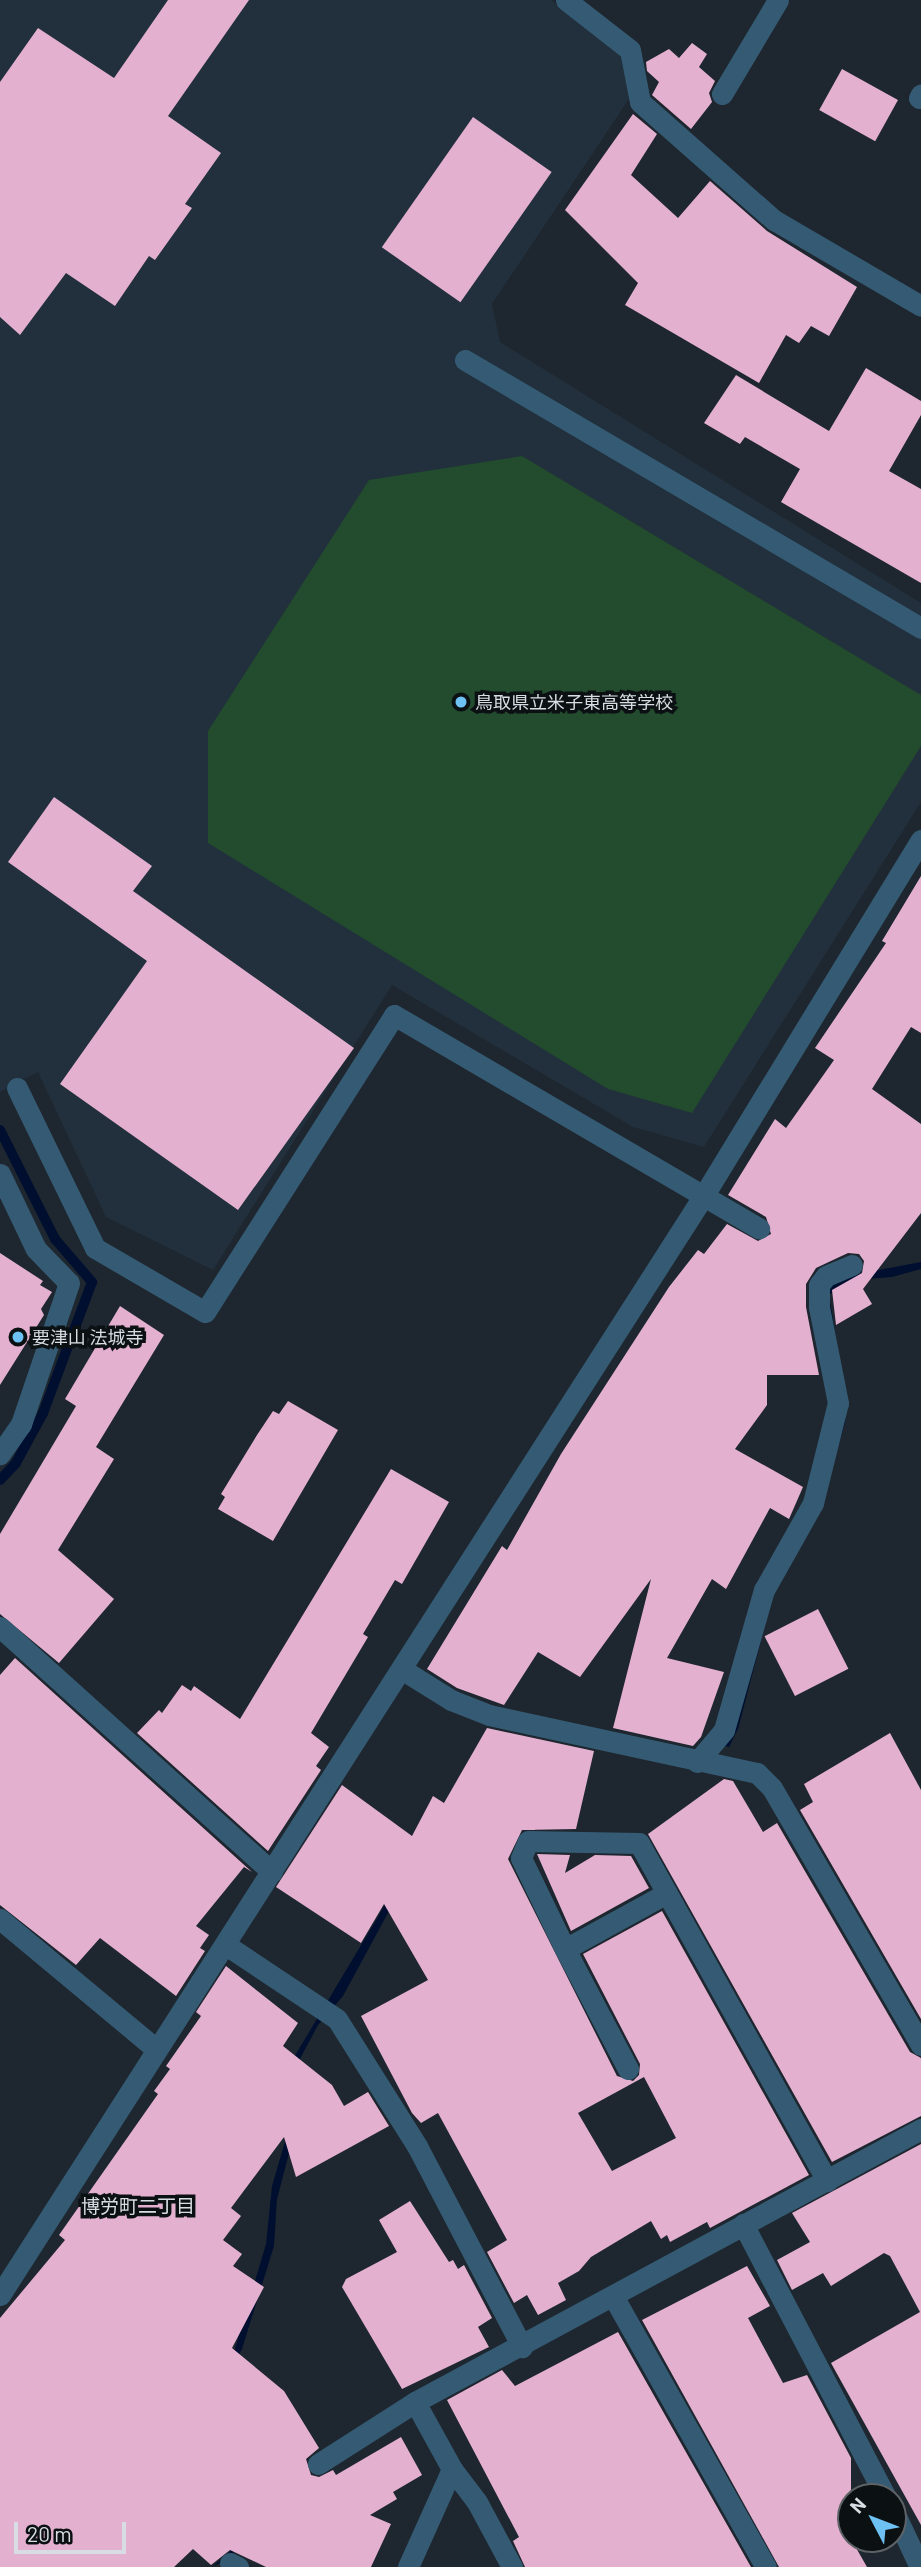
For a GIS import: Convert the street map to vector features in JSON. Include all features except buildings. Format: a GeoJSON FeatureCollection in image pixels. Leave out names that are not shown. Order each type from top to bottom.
{"type":"FeatureCollection","features":[{"type":"Feature","properties":{"kind":"street"},"geometry":{"type":"LineString","coordinates":[[566,0],[630,50],[640,102],[774,220],[921,306]]}},
{"type":"Feature","properties":{"kind":"street"},"geometry":{"type":"LineString","coordinates":[[722,94],[778,0]]}},
{"type":"Feature","properties":{"kind":"street"},"geometry":{"type":"LineString","coordinates":[[465,360],[921,628]]}},
{"type":"Feature","properties":{"kind":"street"},"geometry":{"type":"LineString","coordinates":[[0,2294],[403,1670],[704,1195],[921,840]]}},
{"type":"Feature","properties":{"kind":"street"},"geometry":{"type":"LineString","coordinates":[[18,1088],[95,1248],[205,1312],[394,1014],[759,1228]]}},
{"type":"Feature","properties":{"kind":"street"},"geometry":{"type":"LineString","coordinates":[[0,1174],[36,1249],[69,1283],[21,1424],[0,1454]]}},
{"type":"Feature","properties":{"kind":"street"},"geometry":{"type":"LineString","coordinates":[[697,1762],[724,1730],[764,1590],[813,1503],[838,1403],[819,1307],[819,1285],[826,1276],[852,1265]]}},
{"type":"Feature","properties":{"kind":"street"},"geometry":{"type":"LineString","coordinates":[[0,1628],[272,1871]]}},
{"type":"Feature","properties":{"kind":"street"},"geometry":{"type":"LineString","coordinates":[[403,1670],[451,1700],[489,1715],[757,1773],[772,1788],[921,2045]]}},
{"type":"Feature","properties":{"kind":"street"},"geometry":{"type":"LineString","coordinates":[[628,2069],[565,1950],[521,1858],[528,1842],[639,1843],[827,2181]]}},
{"type":"Feature","properties":{"kind":"street"},"geometry":{"type":"LineString","coordinates":[[565,1950],[667,1893]]}},
{"type":"Feature","properties":{"kind":"street"},"geometry":{"type":"LineString","coordinates":[[0,1919],[157,2050]]}},
{"type":"Feature","properties":{"kind":"street"},"geometry":{"type":"LineString","coordinates":[[226,1945],[337,2019],[416,2146],[522,2347]]}},
{"type":"Feature","properties":{"kind":"street"},"geometry":{"type":"LineString","coordinates":[[318,2463],[415,2402],[522,2347],[921,2129]]}},
{"type":"Feature","properties":{"kind":"street"},"geometry":{"type":"LineString","coordinates":[[743,2224],[879,2483]]}},
{"type":"Feature","properties":{"kind":"street"},"geometry":{"type":"LineString","coordinates":[[613,2296],[766,2567]]}},
{"type":"Feature","properties":{"kind":"street"},"geometry":{"type":"LineString","coordinates":[[415,2402],[452,2469],[477,2502],[512,2567]]}},
{"type":"Feature","properties":{"kind":"street"},"geometry":{"type":"LineString","coordinates":[[408,2567],[452,2469]]}},
{"type":"Feature","properties":{"kind":"street"},"geometry":{"type":"LineString","coordinates":[[907,2540],[920,2567]]}},
{"type":"Feature","properties":{"kind":"shaded area","name":"鳥取県立米子東高等学校"},"geometry":{"type":"Polygon","coordinates":[[[0,0],[551,0],[622,55],[629,99],[492,304],[500,342],[921,603],[921,802],[704,1147],[633,1127],[392,985],[213,1270],[106,1217],[38,1072],[0,1092],[0,0]]]}},
{"type":"Feature","properties":{"kind":"green space"},"geometry":{"type":"Polygon","coordinates":[[[522,456],[921,695],[921,746],[692,1113],[608,1089],[208,843],[208,731],[369,480],[522,456]]]}},
{"type":"Feature","properties":{"kind":"water"},"geometry":{"type":"Polygon","coordinates":[[[921,1262],[921,1269],[892,1277],[852,1280],[829,1295],[847,1405],[845,1423],[817,1518],[773,1595],[738,1729],[729,1747],[722,1745],[753,1643],[829,1444],[825,1288],[847,1276],[921,1262]]]}},
{"type":"Feature","properties":{"kind":"water"},"geometry":{"type":"Polygon","coordinates":[[[489,1837],[493,1845],[460,1862],[421,1852],[343,1996],[318,2025],[293,2072],[293,2138],[277,2199],[274,2246],[242,2349],[219,2390],[198,2451],[239,2542],[231,2557],[212,2567],[230,2552],[233,2533],[206,2475],[200,2469],[197,2472],[189,2453],[234,2352],[266,2244],[272,2186],[286,2138],[287,2069],[379,1915],[415,1846],[426,1841],[459,1854],[489,1837]]]}},
{"type":"Feature","properties":{"kind":"waterway"},"geometry":{"type":"LineString","coordinates":[[0,1130],[55,1239],[92,1282],[43,1413],[16,1463],[0,1480]]}},
{"type":"Feature","properties":{"kind":"place","name":"鳥取県立米子東高等学校"},"geometry":{"type":"Point","coordinates":[461,702]}},
{"type":"Feature","properties":{"kind":"place","name":"要津山 法城寺"},"geometry":{"type":"Point","coordinates":[18,1337]}},
{"type":"Feature","properties":{"kind":"district","name":"博労町二丁目"},"geometry":{"type":"Point","coordinates":[138,2206]}}]}
